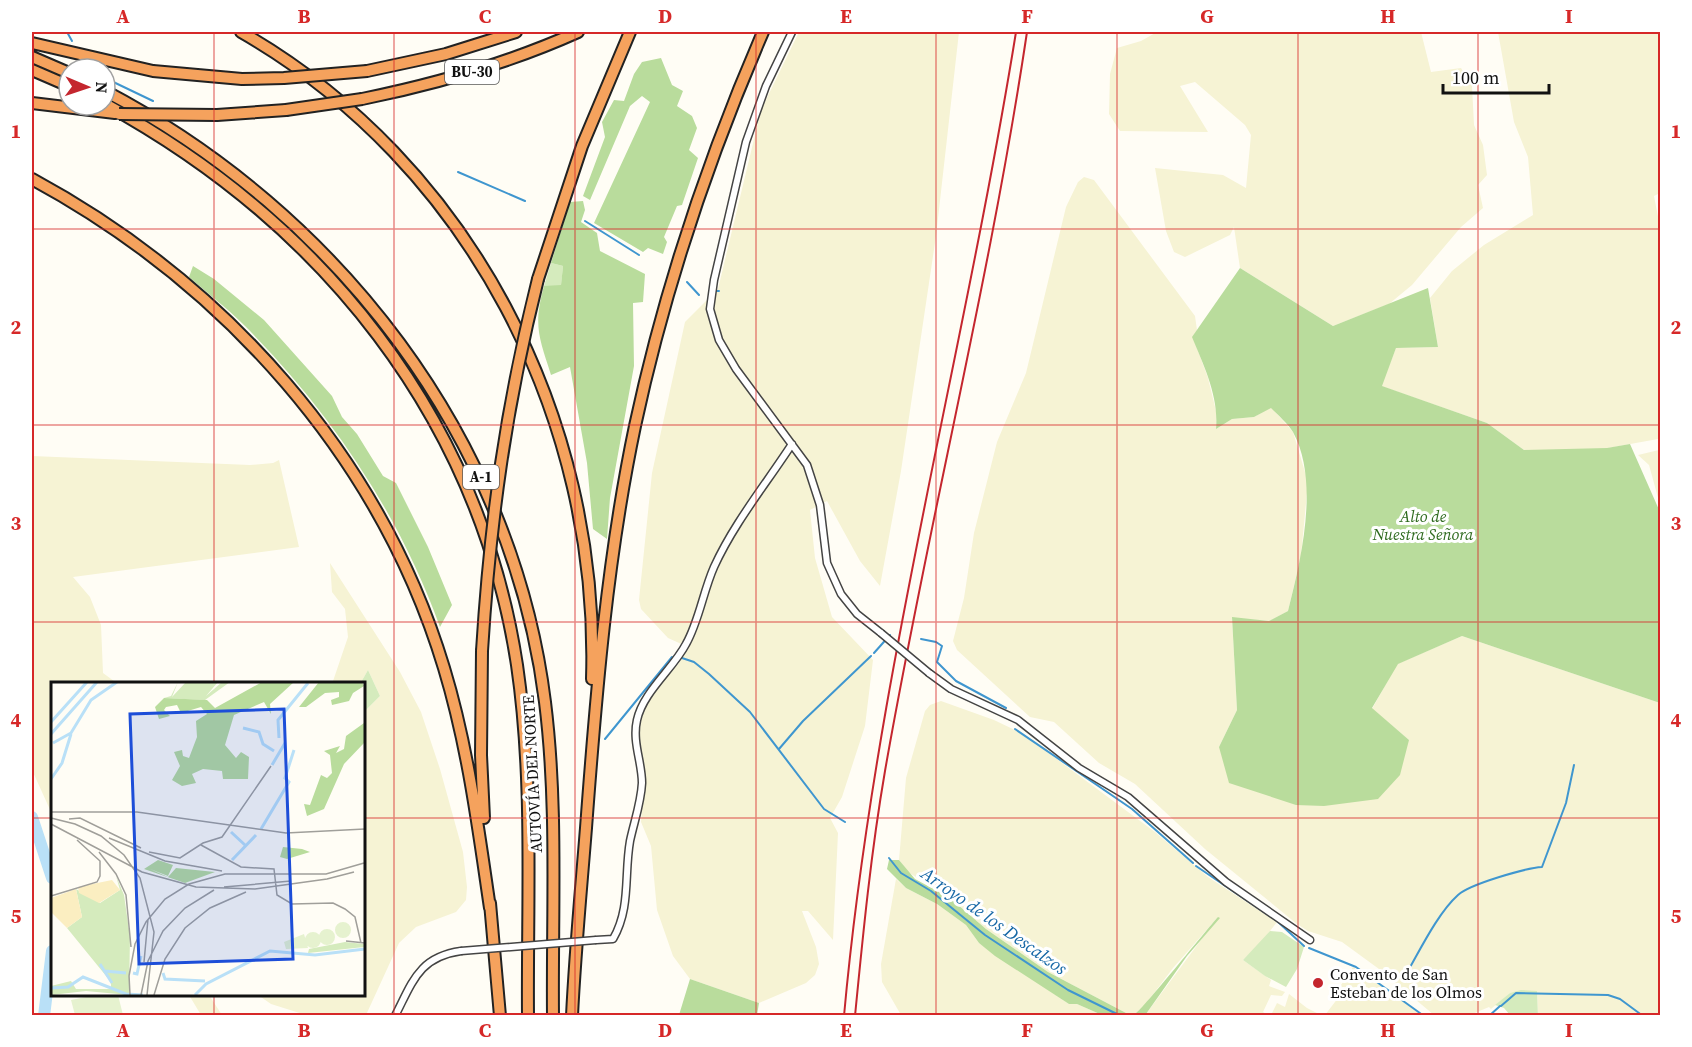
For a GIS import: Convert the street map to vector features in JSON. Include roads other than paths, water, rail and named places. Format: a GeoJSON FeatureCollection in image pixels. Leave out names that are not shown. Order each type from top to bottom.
{"type":"FeatureCollection","features":[{"type":"Feature","properties":{"kind":"highway"},"geometry":{"type":"LineString","coordinates":[[241,32],[301,71],[352,112],[386,143],[434,197],[495,286],[514,320],[546,393],[578,500],[592,608],[592,688],[572,1016]]}},
{"type":"Feature","properties":{"kind":"highway","name":"BU-30"},"geometry":{"type":"LineString","coordinates":[[32,43],[153,71],[242,79],[367,70],[446,54],[516,32]]}},
{"type":"Feature","properties":{"kind":"highway","name":"BU-30"},"geometry":{"type":"LineString","coordinates":[[32,103],[119,114],[217,115],[286,110],[362,99],[464,74],[530,52],[578,32]]}},
{"type":"Feature","properties":{"kind":"highway"},"geometry":{"type":"LineString","coordinates":[[500,1016],[490,908],[481,755],[482,651],[491,524],[502,446],[518,361],[538,279],[582,146],[630,32]]}},
{"type":"Feature","properties":{"kind":"highway"},"geometry":{"type":"LineString","coordinates":[[579,895],[605,614],[620,506],[636,426],[661,322],[696,206],[763,32]]}},
{"type":"Feature","properties":{"kind":"highway"},"geometry":{"type":"LineString","coordinates":[[32,57],[57,68]]}},
{"type":"Feature","properties":{"kind":"highway"},"geometry":{"type":"LineString","coordinates":[[32,70],[57,81]]}},
{"type":"Feature","properties":{"kind":"highway","name":"AUTOVÍA DEL NORTE"},"geometry":{"type":"LineString","coordinates":[[117,98],[171,129],[231,171],[286,217],[338,267],[417,366],[474,462],[488,492],[519,580],[533,633],[545,700],[551,788],[552,1016]]}},
{"type":"Feature","properties":{"kind":"highway"},"geometry":{"type":"LineString","coordinates":[[32,109],[119,114]]}},
{"type":"Feature","properties":{"kind":"highway","name":"AUTOVÍA DEL NORTE"},"geometry":{"type":"LineString","coordinates":[[117,111],[167,140],[219,176],[274,222],[318,264],[373,326],[419,395],[450,452],[491,552],[506,609],[517,667],[526,785],[528,1016]]}},
{"type":"Feature","properties":{"kind":"highway"},"geometry":{"type":"LineString","coordinates":[[32,179],[68,198],[139,245],[232,323],[285,381],[344,460],[368,497],[409,576],[444,666],[468,763],[490,908]]}},
{"type":"Feature","properties":{"kind":"street"},"geometry":{"type":"LineString","coordinates":[[792,32],[766,86],[746,142],[714,280],[710,309],[716,330],[729,357],[762,406],[792,444],[812,477],[820,505],[827,563],[841,594],[857,614],[929,673],[951,689],[1018,720],[1079,768],[1128,797],[1226,882],[1310,940]]}},
{"type":"Feature","properties":{"kind":"street"},"geometry":{"type":"LineString","coordinates":[[395,1016],[417,976],[430,960],[461,951],[613,939],[623,921],[627,900],[626,868],[642,783],[635,737],[637,718],[650,694],[672,667],[688,642],[713,568],[725,544],[792,444]]}},
{"type":"Feature","properties":{"kind":"waterway"},"geometry":{"type":"LineString","coordinates":[[67,32],[72,41]]}},
{"type":"Feature","properties":{"kind":"waterway"},"geometry":{"type":"LineString","coordinates":[[117,84],[153,101]]}},
{"type":"Feature","properties":{"kind":"waterway"},"geometry":{"type":"LineString","coordinates":[[458,172],[525,201]]}},
{"type":"Feature","properties":{"kind":"waterway"},"geometry":{"type":"LineString","coordinates":[[585,221],[639,255]]}},
{"type":"Feature","properties":{"kind":"waterway"},"geometry":{"type":"LineString","coordinates":[[687,282],[699,295]]}},
{"type":"Feature","properties":{"kind":"waterway"},"geometry":{"type":"LineString","coordinates":[[874,653],[890,635]]}},
{"type":"Feature","properties":{"kind":"waterway"},"geometry":{"type":"LineString","coordinates":[[921,639],[936,642],[942,646],[937,662],[956,681],[1006,708]]}},
{"type":"Feature","properties":{"kind":"waterway"},"geometry":{"type":"LineString","coordinates":[[779,749],[803,721],[871,656]]}},
{"type":"Feature","properties":{"kind":"waterway"},"geometry":{"type":"LineString","coordinates":[[605,739],[672,657]]}},
{"type":"Feature","properties":{"kind":"waterway"},"geometry":{"type":"LineString","coordinates":[[682,658],[694,662],[750,712],[824,809],[845,822]]}},
{"type":"Feature","properties":{"kind":"waterway"},"geometry":{"type":"LineString","coordinates":[[1015,729],[1132,809],[1193,863]]}},
{"type":"Feature","properties":{"kind":"waterway"},"geometry":{"type":"LineString","coordinates":[[1409,969],[1438,920],[1458,895],[1498,877],[1542,867],[1566,803],[1574,765]]}},
{"type":"Feature","properties":{"kind":"waterway"},"geometry":{"type":"LineString","coordinates":[[32,817],[51,875]]}},
{"type":"Feature","properties":{"kind":"waterway","name":"Arroyo de los Descalzos"},"geometry":{"type":"LineString","coordinates":[[889,858],[901,873],[931,891],[985,935],[1068,990],[1121,1016]]}},
{"type":"Feature","properties":{"kind":"waterway"},"geometry":{"type":"LineString","coordinates":[[1196,866],[1277,921],[1304,946]]}},
{"type":"Feature","properties":{"kind":"waterway"},"geometry":{"type":"LineString","coordinates":[[1309,948],[1356,967],[1424,1016]]}},
{"type":"Feature","properties":{"kind":"waterway"},"geometry":{"type":"LineString","coordinates":[[44,1016],[51,959]]}},
{"type":"Feature","properties":{"kind":"waterway"},"geometry":{"type":"LineString","coordinates":[[1501,1006],[1516,993],[1608,995],[1620,999],[1643,1016]]}},
{"type":"Feature","properties":{"kind":"waterway"},"geometry":{"type":"LineString","coordinates":[[1489,1016],[1500,1006]]}},
{"type":"Feature","properties":{"kind":"railway"},"geometry":{"type":"LineString","coordinates":[[844,1016],[858,892],[876,768],[921,522],[995,155],[1016,32]]}},
{"type":"Feature","properties":{"kind":"railway"},"geometry":{"type":"LineString","coordinates":[[855,1016],[871,862],[885,771],[995,217],[1027,32]]}},
{"type":"Feature","properties":{"kind":"place","name":"Convento de San Esteban de los Olmos"},"geometry":{"type":"Point","coordinates":[1318,983]}},
{"type":"Feature","properties":{"kind":"park label","name":"Alto de Nuestra Señora"},"geometry":{"type":"Point","coordinates":[1423,525]}}]}
